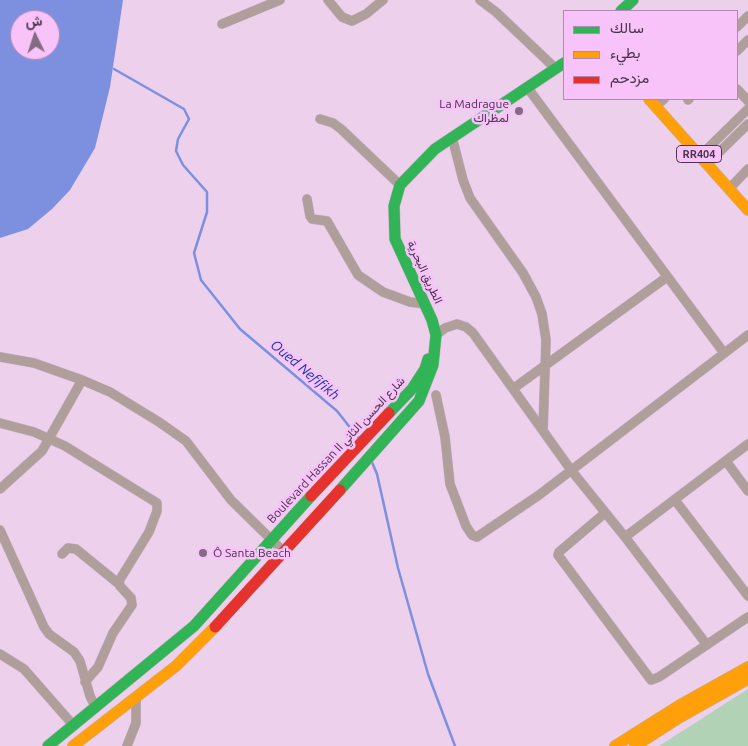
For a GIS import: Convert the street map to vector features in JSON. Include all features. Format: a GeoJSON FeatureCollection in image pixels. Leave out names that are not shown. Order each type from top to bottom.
{"type":"FeatureCollection","features":[{"type":"Feature","properties":{"kind":"main road"},"geometry":{"type":"LineString","coordinates":[[622,10],[633,0]]}},
{"type":"Feature","properties":{"kind":"main road","name":"الطريق البحرية"},"geometry":{"type":"LineString","coordinates":[[436,335],[425,304],[410,276],[395,238],[394,206],[400,185],[418,164],[452,137],[561,65]]}},
{"type":"Feature","properties":{"kind":"main road","name":"RR404"},"geometry":{"type":"LineString","coordinates":[[656,101],[748,210]]}},
{"type":"Feature","properties":{"kind":"main road","name":"Boulevard Hassan II شارع الحسن الثاني"},"geometry":{"type":"LineString","coordinates":[[48,746],[194,626],[419,380],[425,369],[436,335]]}},
{"type":"Feature","properties":{"kind":"main road","name":"Boulevard Hassan II شارع الحسن الثاني"},"geometry":{"type":"LineString","coordinates":[[73,746],[176,666],[198,645],[408,415],[419,401],[429,380],[436,351],[436,335]]}},
{"type":"Feature","properties":{"kind":"main road"},"geometry":{"type":"LineString","coordinates":[[615,746],[680,705],[748,667]]}},
{"type":"Feature","properties":{"kind":"main road"},"geometry":{"type":"LineString","coordinates":[[635,746],[671,722],[748,679]]}},
{"type":"Feature","properties":{"kind":"street"},"geometry":{"type":"LineString","coordinates":[[222,24],[280,0]]}},
{"type":"Feature","properties":{"kind":"street"},"geometry":{"type":"LineString","coordinates":[[328,0],[342,17],[352,21],[366,14],[383,0]]}},
{"type":"Feature","properties":{"kind":"street"},"geometry":{"type":"LineString","coordinates":[[480,0],[561,65]]}},
{"type":"Feature","properties":{"kind":"street"},"geometry":{"type":"LineString","coordinates":[[738,25],[748,16]]}},
{"type":"Feature","properties":{"kind":"street"},"geometry":{"type":"LineString","coordinates":[[738,50],[748,40]]}},
{"type":"Feature","properties":{"kind":"street"},"geometry":{"type":"LineString","coordinates":[[527,87],[724,353]]}},
{"type":"Feature","properties":{"kind":"street"},"geometry":{"type":"LineString","coordinates":[[738,90],[748,101]]}},
{"type":"Feature","properties":{"kind":"street"},"geometry":{"type":"LineString","coordinates":[[704,160],[748,109]]}},
{"type":"Feature","properties":{"kind":"street"},"geometry":{"type":"LineString","coordinates":[[320,119],[333,123],[341,129],[400,185]]}},
{"type":"Feature","properties":{"kind":"street"},"geometry":{"type":"LineString","coordinates":[[704,160],[748,124]]}},
{"type":"Feature","properties":{"kind":"street"},"geometry":{"type":"LineString","coordinates":[[452,137],[463,180],[470,198],[523,273],[536,297],[544,324],[546,365],[542,430]]}},
{"type":"Feature","properties":{"kind":"street"},"geometry":{"type":"LineString","coordinates":[[729,188],[748,168]]}},
{"type":"Feature","properties":{"kind":"street"},"geometry":{"type":"LineString","coordinates":[[307,199],[312,219],[327,221],[358,275],[383,292],[410,302],[425,304]]}},
{"type":"Feature","properties":{"kind":"street"},"geometry":{"type":"LineString","coordinates":[[514,388],[667,277]]}},
{"type":"Feature","properties":{"kind":"street"},"geometry":{"type":"LineString","coordinates":[[436,335],[452,324],[466,327],[514,388],[571,470],[625,537],[707,646]]}},
{"type":"Feature","properties":{"kind":"street"},"geometry":{"type":"LineString","coordinates":[[436,395],[445,437],[450,484],[462,518],[475,537],[481,536],[748,335]]}},
{"type":"Feature","properties":{"kind":"street"},"geometry":{"type":"LineString","coordinates":[[0,357],[34,363],[82,380],[141,410],[186,441],[231,500],[283,550]]}},
{"type":"Feature","properties":{"kind":"street"},"geometry":{"type":"LineString","coordinates":[[0,489],[39,455],[50,439],[82,380]]}},
{"type":"Feature","properties":{"kind":"street"},"geometry":{"type":"LineString","coordinates":[[0,423],[16,426],[50,439],[84,456],[157,503],[157,511],[149,532],[126,567],[119,584]]}},
{"type":"Feature","properties":{"kind":"street"},"geometry":{"type":"LineString","coordinates":[[625,537],[748,444]]}},
{"type":"Feature","properties":{"kind":"street"},"geometry":{"type":"LineString","coordinates":[[726,461],[748,491]]}},
{"type":"Feature","properties":{"kind":"street"},"geometry":{"type":"LineString","coordinates":[[675,500],[748,596]]}},
{"type":"Feature","properties":{"kind":"street"},"geometry":{"type":"LineString","coordinates":[[605,513],[559,552],[558,556],[651,680],[656,679],[707,646],[748,617]]}},
{"type":"Feature","properties":{"kind":"street"},"geometry":{"type":"LineString","coordinates":[[0,530],[40,620],[49,634],[74,652],[82,666],[96,708]]}},
{"type":"Feature","properties":{"kind":"street"},"geometry":{"type":"LineString","coordinates":[[62,554],[68,548],[76,549],[119,584],[133,602],[113,633],[98,667],[86,682]]}},
{"type":"Feature","properties":{"kind":"street"},"geometry":{"type":"LineString","coordinates":[[0,654],[24,669],[74,726]]}},
{"type":"Feature","properties":{"kind":"street"},"geometry":{"type":"LineString","coordinates":[[127,746],[136,723],[136,697]]}},
{"type":"Feature","properties":{"kind":"green space"},"geometry":{"type":"Polygon","coordinates":[[[748,689],[748,746],[659,746],[748,689]]]}},
{"type":"Feature","properties":{"kind":"water"},"geometry":{"type":"Polygon","coordinates":[[[0,0],[123,0],[110,87],[95,148],[70,190],[52,209],[28,229],[0,238],[0,0]]]}},
{"type":"Feature","properties":{"kind":"waterway","name":"Oued Nefifikh"},"geometry":{"type":"LineString","coordinates":[[114,69],[184,109],[189,119],[178,139],[176,151],[183,165],[207,192],[207,212],[194,253],[201,280],[240,329],[337,411],[360,440]]}},
{"type":"Feature","properties":{"kind":"waterway","name":"Oued Nefifikh"},"geometry":{"type":"LineString","coordinates":[[371,460],[377,474],[398,568],[428,674],[455,746]]}},
{"type":"Feature","properties":{"kind":"traffic: fast"},"geometry":{"type":"LineString","coordinates":[[622,10],[633,0]]}},
{"type":"Feature","properties":{"kind":"traffic: fast"},"geometry":{"type":"LineString","coordinates":[[340,490],[419,401],[433,365],[436,335],[432,320],[395,239],[394,206],[400,185],[435,149],[563,64]]}},
{"type":"Feature","properties":{"kind":"traffic: fast"},"geometry":{"type":"LineString","coordinates":[[389,413],[412,389],[425,369],[428,359]]}},
{"type":"Feature","properties":{"kind":"traffic: fast"},"geometry":{"type":"LineString","coordinates":[[48,746],[194,626],[311,496]]}},
{"type":"Feature","properties":{"kind":"traffic: slow"},"geometry":{"type":"LineString","coordinates":[[650,100],[748,210]]}},
{"type":"Feature","properties":{"kind":"traffic: slow"},"geometry":{"type":"LineString","coordinates":[[73,746],[176,666],[215,627]]}},
{"type":"Feature","properties":{"kind":"traffic: slow"},"geometry":{"type":"LineString","coordinates":[[615,746],[680,705],[748,667]]}},
{"type":"Feature","properties":{"kind":"traffic: slow"},"geometry":{"type":"LineString","coordinates":[[635,746],[677,719],[748,679]]}},
{"type":"Feature","properties":{"kind":"traffic: jam"},"geometry":{"type":"LineString","coordinates":[[311,496],[389,413]]}},
{"type":"Feature","properties":{"kind":"traffic: jam"},"geometry":{"type":"LineString","coordinates":[[215,627],[340,490]]}},
{"type":"Feature","properties":{"kind":"place","name":"La Madrague لمظراك"},"geometry":{"type":"Point","coordinates":[519,111]}},
{"type":"Feature","properties":{"kind":"place","name":"Ô Santa Beach"},"geometry":{"type":"Point","coordinates":[203,553]}}]}
